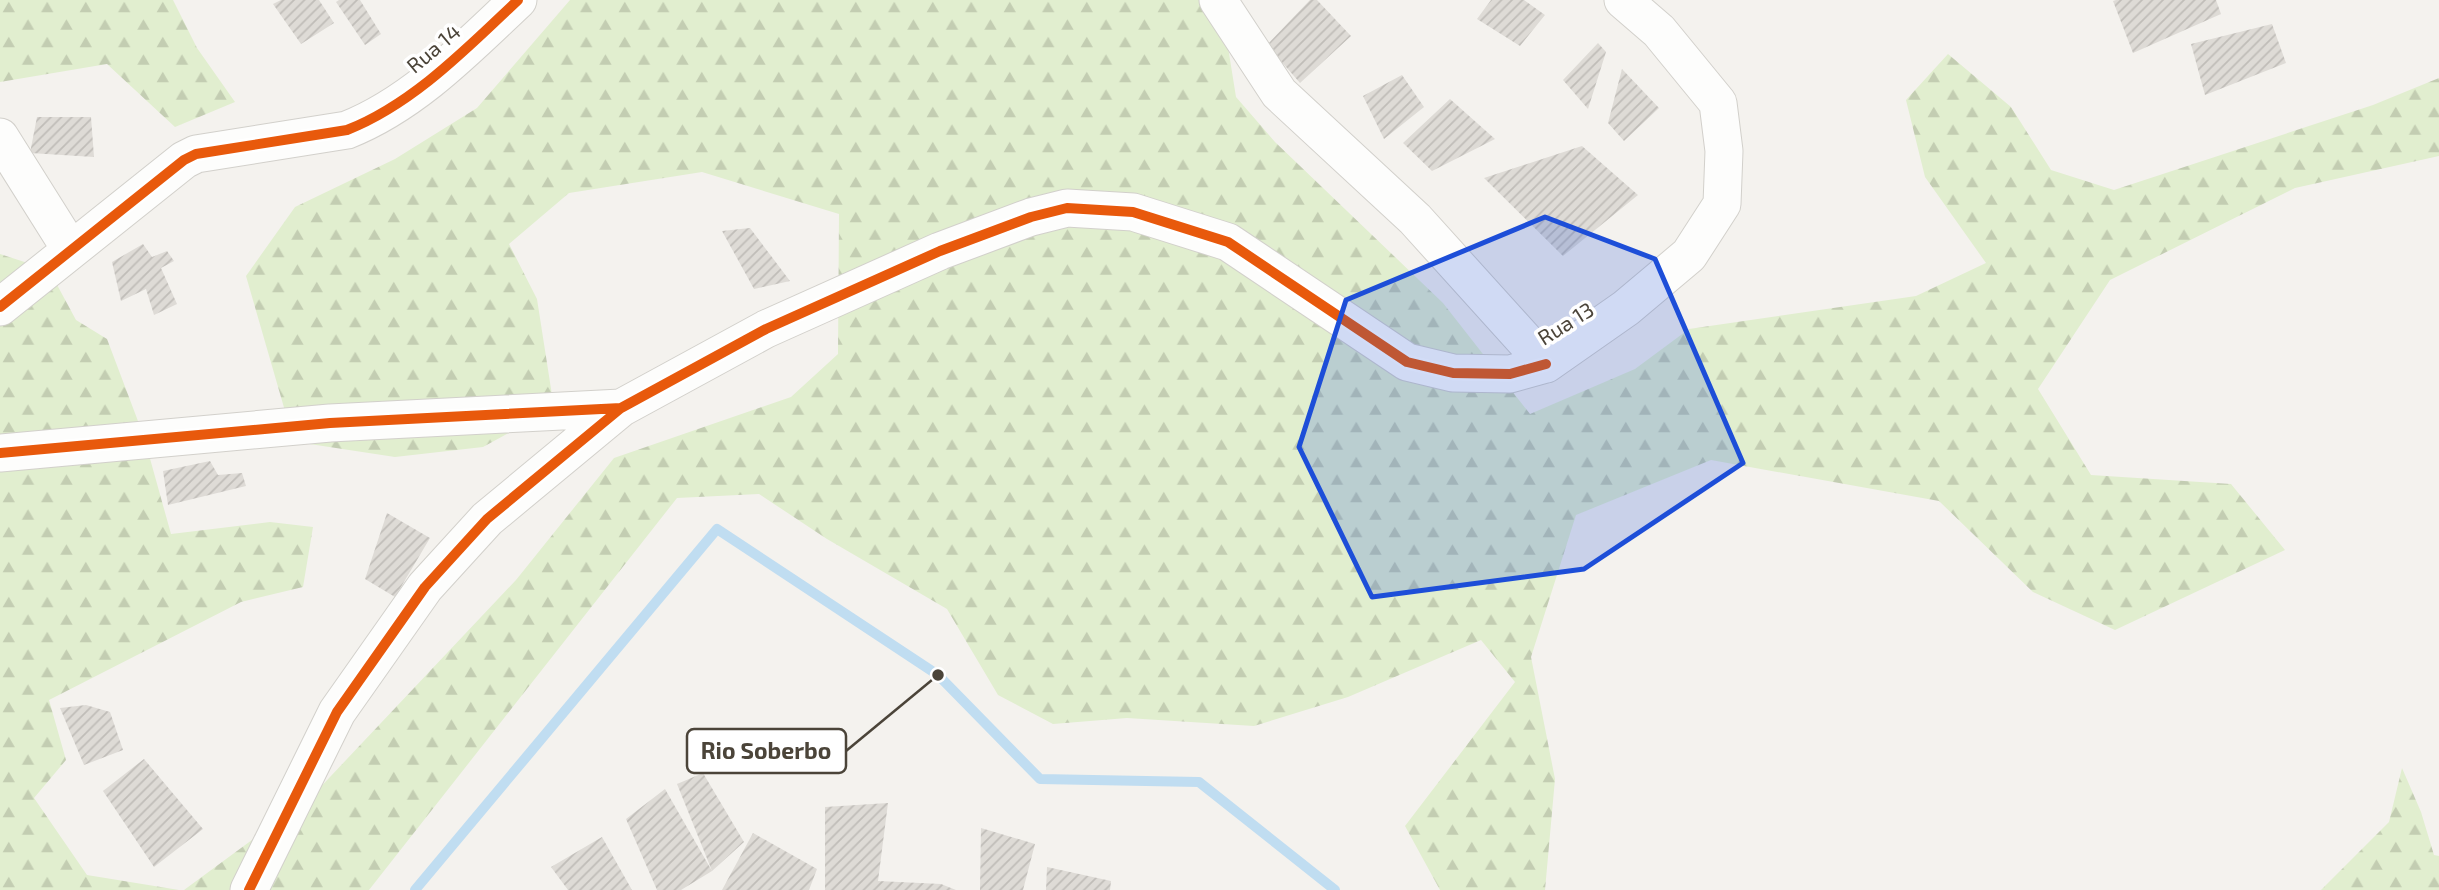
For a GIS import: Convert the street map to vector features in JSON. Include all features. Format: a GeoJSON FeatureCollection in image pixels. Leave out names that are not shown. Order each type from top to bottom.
{"type":"FeatureCollection","features":[{"type":"Feature","properties":{"kind":"street","name":"Rua 14"},"geometry":{"type":"LineString","coordinates":[[0,307],[184,160],[196,154],[347,130],[370,121],[427,82],[518,0]]}},
{"type":"Feature","properties":{"kind":"street","name":"Rua 13"},"geometry":{"type":"LineString","coordinates":[[1218,0],[1279,93],[1415,219],[1546,364],[1626,307],[1689,255],[1722,204],[1724,152],[1717,103],[1659,31],[1623,0]]}},
{"type":"Feature","properties":{"kind":"street"},"geometry":{"type":"LineString","coordinates":[[0,137],[71,250]]}},
{"type":"Feature","properties":{"kind":"street"},"geometry":{"type":"LineString","coordinates":[[249,890],[337,712],[425,587],[487,519],[621,408],[766,329],[940,251],[1031,217],[1067,208],[1133,212],[1228,242],[1407,362],[1452,373],[1510,374],[1546,364]]}},
{"type":"Feature","properties":{"kind":"street"},"geometry":{"type":"LineString","coordinates":[[0,453],[330,423],[621,408]]}},
{"type":"Feature","properties":{"kind":"highlighted area"},"geometry":{"type":"Polygon","coordinates":[[[1545,217],[1655,259],[1743,463],[1584,569],[1372,597],[1299,447],[1346,300],[1545,217]]]}},
{"type":"Feature","properties":{"kind":"green space"},"geometry":{"type":"Polygon","coordinates":[[[0,0],[173,0],[197,48],[235,102],[175,127],[107,64],[0,82],[0,0]]]}},
{"type":"Feature","properties":{"kind":"green space"},"geometry":{"type":"Polygon","coordinates":[[[570,0],[1204,0],[1228,47],[1236,97],[1275,142],[1443,303],[1530,414],[1635,369],[1689,329],[1916,296],[1986,263],[1925,177],[1906,100],[1948,54],[2011,107],[2051,170],[2114,190],[2373,105],[2439,78],[2439,156],[2295,188],[2110,280],[2038,389],[2091,475],[2231,484],[2285,550],[2115,630],[2033,592],[1939,501],[1711,460],[1576,515],[1531,657],[1555,779],[1545,890],[1440,890],[1405,826],[1515,682],[1481,640],[1348,697],[1254,726],[1127,718],[1053,724],[998,695],[947,609],[827,539],[759,494],[677,498],[369,890],[184,890],[313,795],[516,580],[614,458],[791,397],[838,354],[839,214],[702,172],[569,193],[509,244],[537,299],[554,408],[483,447],[395,457],[290,441],[285,411],[246,276],[295,207],[395,159],[477,108],[570,0]]]}},
{"type":"Feature","properties":{"kind":"green space"},"geometry":{"type":"Polygon","coordinates":[[[0,254],[49,270],[76,320],[107,339],[144,437],[171,534],[270,522],[313,527],[303,587],[241,602],[49,700],[66,760],[34,798],[87,875],[179,890],[0,890],[0,254]]]}},
{"type":"Feature","properties":{"kind":"green space"},"geometry":{"type":"Polygon","coordinates":[[[2402,768],[2421,812],[2434,855],[2439,856],[2439,890],[2321,890],[2389,822],[2402,768]]]}},
{"type":"Feature","properties":{"kind":"building"},"geometry":{"type":"Polygon","coordinates":[[[281,0],[319,0],[334,23],[301,44],[273,4],[281,0]]]}},
{"type":"Feature","properties":{"kind":"building"},"geometry":{"type":"Polygon","coordinates":[[[360,0],[381,34],[365,45],[336,2],[360,0]]]}},
{"type":"Feature","properties":{"kind":"building"},"geometry":{"type":"Polygon","coordinates":[[[1310,0],[1317,0],[1351,36],[1300,83],[1267,45],[1310,0]]]}},
{"type":"Feature","properties":{"kind":"building"},"geometry":{"type":"Polygon","coordinates":[[[1491,0],[1524,0],[1545,15],[1520,46],[1477,19],[1491,0]]]}},
{"type":"Feature","properties":{"kind":"building"},"geometry":{"type":"Polygon","coordinates":[[[2216,0],[2221,14],[2133,53],[2113,1],[2216,0]]]}},
{"type":"Feature","properties":{"kind":"building"},"geometry":{"type":"Polygon","coordinates":[[[2272,24],[2286,63],[2205,95],[2191,44],[2272,24]]]}},
{"type":"Feature","properties":{"kind":"building"},"geometry":{"type":"Polygon","coordinates":[[[1598,43],[1606,52],[1588,109],[1563,80],[1598,43]]]}},
{"type":"Feature","properties":{"kind":"building"},"geometry":{"type":"Polygon","coordinates":[[[1622,69],[1659,108],[1624,141],[1608,123],[1622,69]]]}},
{"type":"Feature","properties":{"kind":"building"},"geometry":{"type":"Polygon","coordinates":[[[1402,75],[1424,107],[1384,139],[1363,96],[1402,75]]]}},
{"type":"Feature","properties":{"kind":"building"},"geometry":{"type":"Polygon","coordinates":[[[1450,99],[1495,139],[1432,171],[1403,143],[1450,99]]]}},
{"type":"Feature","properties":{"kind":"building"},"geometry":{"type":"Polygon","coordinates":[[[37,117],[91,117],[94,157],[30,153],[37,117]]]}},
{"type":"Feature","properties":{"kind":"building"},"geometry":{"type":"Polygon","coordinates":[[[1582,146],[1638,195],[1563,256],[1484,178],[1582,146]]]}},
{"type":"Feature","properties":{"kind":"building"},"geometry":{"type":"Polygon","coordinates":[[[750,228],[790,281],[754,289],[722,231],[750,228]]]}},
{"type":"Feature","properties":{"kind":"building"},"geometry":{"type":"Polygon","coordinates":[[[143,244],[152,257],[167,251],[174,261],[161,268],[177,304],[154,315],[146,289],[121,301],[112,262],[143,244]]]}},
{"type":"Feature","properties":{"kind":"building"},"geometry":{"type":"Polygon","coordinates":[[[210,461],[218,475],[242,473],[246,486],[168,505],[163,471],[210,461]]]}},
{"type":"Feature","properties":{"kind":"building"},"geometry":{"type":"Polygon","coordinates":[[[387,513],[430,538],[395,597],[365,579],[387,513]]]}},
{"type":"Feature","properties":{"kind":"building"},"geometry":{"type":"Polygon","coordinates":[[[86,705],[110,712],[123,750],[84,765],[60,708],[86,705]]]}},
{"type":"Feature","properties":{"kind":"building"},"geometry":{"type":"Polygon","coordinates":[[[144,759],[203,829],[154,867],[103,791],[144,759]]]}},
{"type":"Feature","properties":{"kind":"building"},"geometry":{"type":"Polygon","coordinates":[[[703,773],[744,842],[712,871],[677,784],[703,773]]]}},
{"type":"Feature","properties":{"kind":"building"},"geometry":{"type":"Polygon","coordinates":[[[665,789],[712,871],[681,890],[657,890],[626,819],[665,789]]]}},
{"type":"Feature","properties":{"kind":"building"},"geometry":{"type":"Polygon","coordinates":[[[888,803],[878,881],[941,884],[956,890],[825,890],[825,807],[888,803]]]}},
{"type":"Feature","properties":{"kind":"building"},"geometry":{"type":"Polygon","coordinates":[[[981,828],[1035,844],[1023,890],[980,890],[981,828]]]}},
{"type":"Feature","properties":{"kind":"building"},"geometry":{"type":"Polygon","coordinates":[[[753,833],[817,869],[809,890],[722,890],[753,833]]]}},
{"type":"Feature","properties":{"kind":"building"},"geometry":{"type":"Polygon","coordinates":[[[602,837],[632,890],[568,890],[551,867],[602,837]]]}},
{"type":"Feature","properties":{"kind":"building"},"geometry":{"type":"Polygon","coordinates":[[[1047,867],[1111,881],[1110,890],[1046,890],[1047,867]]]}},
{"type":"Feature","properties":{"kind":"waterway"},"geometry":{"type":"LineString","coordinates":[[415,890],[717,529],[938,675],[1040,779],[1199,782],[1335,890]]}},
{"type":"Feature","properties":{"kind":"cycle path"},"geometry":{"type":"LineString","coordinates":[[0,307],[184,160],[196,154],[347,130],[371,119],[417,90],[518,0]]}},
{"type":"Feature","properties":{"kind":"cycle path"},"geometry":{"type":"LineString","coordinates":[[249,890],[337,712],[425,587],[487,519],[621,408],[766,329],[940,251],[1031,217],[1067,208],[1133,212],[1228,242],[1407,362],[1453,373],[1510,374],[1546,364]]}},
{"type":"Feature","properties":{"kind":"cycle path"},"geometry":{"type":"LineString","coordinates":[[0,453],[330,423],[621,408]]}},
{"type":"Feature","properties":{"kind":"place","name":"Rio Soberbo"},"geometry":{"type":"Point","coordinates":[938,675]}}]}
